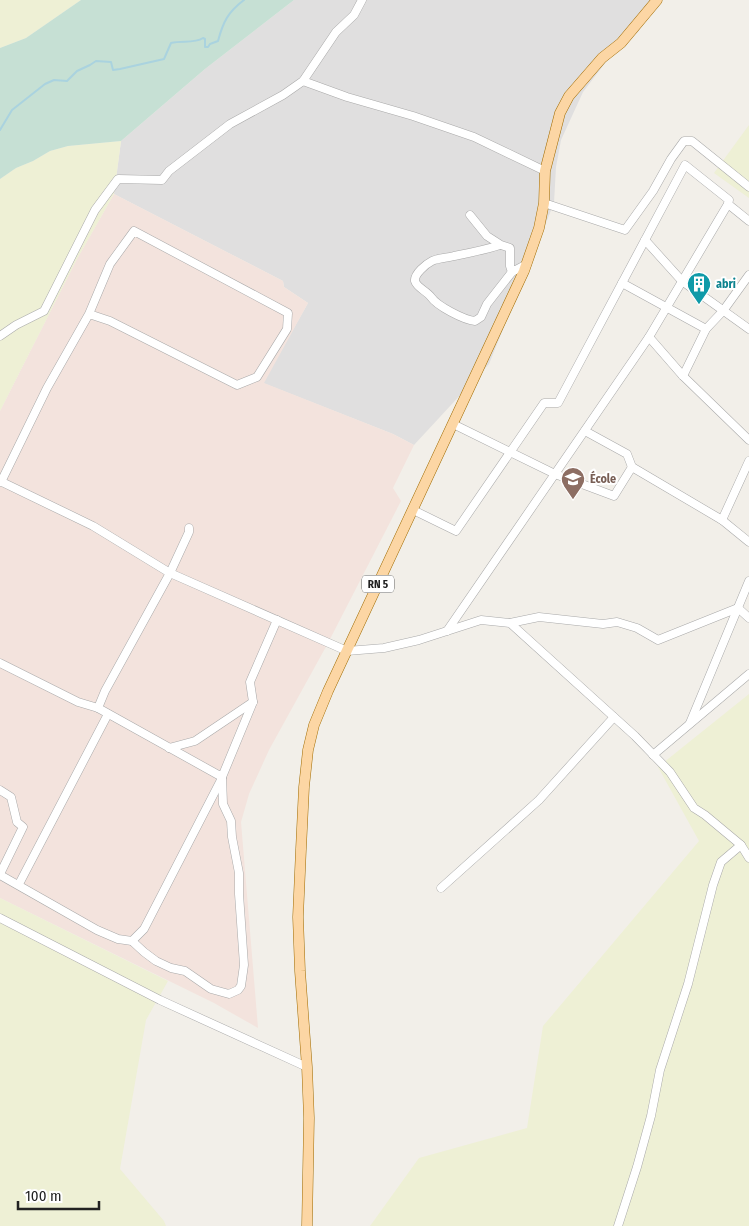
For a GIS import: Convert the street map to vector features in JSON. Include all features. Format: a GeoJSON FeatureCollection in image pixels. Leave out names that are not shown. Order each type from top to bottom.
{"type":"FeatureCollection","features":[{"type":"Feature","properties":{"kind":"main road","name":"RN 5"},"geometry":{"type":"LineString","coordinates":[[307,1226],[309,1145],[307,1067],[298,934],[304,788],[308,750],[314,725],[526,264],[538,234],[544,203],[546,171],[558,120],[570,96],[602,58],[626,37],[657,0]]}},
{"type":"Feature","properties":{"kind":"street"},"geometry":{"type":"LineString","coordinates":[[0,336],[16,325],[44,311],[95,210],[118,178],[162,180],[169,171],[230,124],[283,95],[303,81],[336,32],[354,15],[362,0]]}},
{"type":"Feature","properties":{"kind":"street"},"geometry":{"type":"LineString","coordinates":[[303,81],[347,97],[474,136],[546,171]]}},
{"type":"Feature","properties":{"kind":"street"},"geometry":{"type":"LineString","coordinates":[[544,203],[625,230],[653,191],[671,158],[684,141],[692,141],[749,187]]}},
{"type":"Feature","properties":{"kind":"street"},"geometry":{"type":"LineString","coordinates":[[413,510],[456,530],[544,403],[558,404],[685,165],[729,200],[649,337],[447,631]]}},
{"type":"Feature","properties":{"kind":"street"},"geometry":{"type":"LineString","coordinates":[[728,204],[749,220]]}},
{"type":"Feature","properties":{"kind":"street"},"geometry":{"type":"LineString","coordinates":[[470,215],[487,236],[510,248],[512,272]]}},
{"type":"Feature","properties":{"kind":"street"},"geometry":{"type":"LineString","coordinates":[[89,314],[110,321],[238,385],[257,377],[287,329],[288,313],[134,231],[110,264],[89,314],[47,388],[0,481],[93,526],[170,573],[347,651],[384,648],[419,640],[481,620],[510,623],[539,617],[603,624],[616,622],[637,628],[658,640],[738,608]]}},
{"type":"Feature","properties":{"kind":"street"},"geometry":{"type":"LineString","coordinates":[[645,240],[682,281],[749,329]]}},
{"type":"Feature","properties":{"kind":"street"},"geometry":{"type":"LineString","coordinates":[[500,244],[471,253],[433,260],[424,265],[416,276],[416,282],[430,294],[433,300],[465,318],[475,321],[480,317],[487,304],[512,272],[526,264]]}},
{"type":"Feature","properties":{"kind":"street"},"geometry":{"type":"LineString","coordinates":[[683,376],[706,329],[723,311],[749,275]]}},
{"type":"Feature","properties":{"kind":"street"},"geometry":{"type":"LineString","coordinates":[[622,283],[706,329]]}},
{"type":"Feature","properties":{"kind":"street"},"geometry":{"type":"LineString","coordinates":[[649,337],[683,376],[749,440]]}},
{"type":"Feature","properties":{"kind":"street"},"geometry":{"type":"LineString","coordinates":[[453,424],[555,474],[614,496],[632,467]]}},
{"type":"Feature","properties":{"kind":"street"},"geometry":{"type":"LineString","coordinates":[[585,431],[627,454],[632,467],[722,520],[749,542]]}},
{"type":"Feature","properties":{"kind":"street"},"geometry":{"type":"LineString","coordinates":[[722,520],[749,461]]}},
{"type":"Feature","properties":{"kind":"street"},"geometry":{"type":"LineString","coordinates":[[98,708],[105,691],[170,573],[189,532],[189,528]]}},
{"type":"Feature","properties":{"kind":"street"},"geometry":{"type":"LineString","coordinates":[[690,723],[749,581]]}},
{"type":"Feature","properties":{"kind":"street"},"geometry":{"type":"LineString","coordinates":[[738,608],[749,618]]}},
{"type":"Feature","properties":{"kind":"street"},"geometry":{"type":"LineString","coordinates":[[132,941],[144,929],[222,777],[253,702],[250,682],[277,620]]}},
{"type":"Feature","properties":{"kind":"street"},"geometry":{"type":"LineString","coordinates":[[510,623],[653,755],[670,772],[694,808],[741,846],[749,858]]}},
{"type":"Feature","properties":{"kind":"street"},"geometry":{"type":"LineString","coordinates":[[0,663],[78,702],[98,708],[222,777]]}},
{"type":"Feature","properties":{"kind":"street"},"geometry":{"type":"LineString","coordinates":[[653,755],[749,674]]}},
{"type":"Feature","properties":{"kind":"street"},"geometry":{"type":"LineString","coordinates":[[169,748],[194,741],[253,702]]}},
{"type":"Feature","properties":{"kind":"street"},"geometry":{"type":"LineString","coordinates":[[19,884],[108,714]]}},
{"type":"Feature","properties":{"kind":"street"},"geometry":{"type":"LineString","coordinates":[[441,888],[539,800],[614,717]]}},
{"type":"Feature","properties":{"kind":"street"},"geometry":{"type":"LineString","coordinates":[[0,790],[11,797],[17,822],[23,827],[0,875],[19,884],[97,930],[118,939],[132,941],[156,961],[171,968],[185,971],[211,989],[229,994],[238,990],[241,986],[244,965],[239,873],[231,832],[231,821],[223,804],[222,777]]}},
{"type":"Feature","properties":{"kind":"street"},"geometry":{"type":"LineString","coordinates":[[618,1226],[649,1124],[660,1070],[688,984],[712,885],[721,862],[741,846]]}},
{"type":"Feature","properties":{"kind":"street"},"geometry":{"type":"LineString","coordinates":[[0,918],[160,1000],[307,1067]]}},
{"type":"Feature","properties":{"kind":"shaded area"},"geometry":{"type":"Polygon","coordinates":[[[294,0],[658,0],[638,32],[606,62],[583,92],[561,140],[556,167],[554,203],[489,364],[414,445],[393,434],[263,383],[308,303],[284,287],[283,281],[114,194],[121,141],[205,69],[294,0]]]}},
{"type":"Feature","properties":{"kind":"shaded area"},"geometry":{"type":"Polygon","coordinates":[[[114,194],[283,281],[284,287],[308,303],[264,383],[393,434],[414,445],[393,488],[401,501],[328,643],[269,750],[249,794],[241,822],[258,1028],[214,1003],[0,898],[0,411],[77,259],[114,194]]]}},
{"type":"Feature","properties":{"kind":"green space"},"geometry":{"type":"Polygon","coordinates":[[[0,0],[81,0],[26,38],[0,48],[0,0]]]}},
{"type":"Feature","properties":{"kind":"green space"},"geometry":{"type":"Polygon","coordinates":[[[81,0],[294,0],[205,69],[121,141],[68,146],[50,151],[16,168],[0,179],[0,48],[26,38],[81,0]]]}},
{"type":"Feature","properties":{"kind":"green space"},"geometry":{"type":"Polygon","coordinates":[[[749,125],[749,198],[714,173],[749,125]]]}},
{"type":"Feature","properties":{"kind":"green space"},"geometry":{"type":"Polygon","coordinates":[[[121,141],[114,194],[77,259],[0,411],[0,179],[16,168],[50,151],[68,146],[121,141]]]}},
{"type":"Feature","properties":{"kind":"green space"},"geometry":{"type":"Polygon","coordinates":[[[749,694],[749,1226],[370,1226],[419,1158],[527,1128],[543,1026],[699,841],[658,767],[749,694]]]}},
{"type":"Feature","properties":{"kind":"green space"},"geometry":{"type":"Polygon","coordinates":[[[0,898],[168,981],[146,1020],[120,1169],[164,1221],[166,1226],[0,1226],[0,898]]]}},
{"type":"Feature","properties":{"kind":"waterway"},"geometry":{"type":"LineString","coordinates":[[0,130],[12,110],[45,84],[54,80],[67,81],[77,71],[96,61],[111,62],[113,70],[164,59],[171,43],[196,41],[203,38],[205,39],[205,47],[208,47],[210,44],[218,41],[227,18],[244,0]]}},
{"type":"Feature","properties":{"kind":"place","name":"abri"},"geometry":{"type":"Point","coordinates":[699,305]}},
{"type":"Feature","properties":{"kind":"place","name":"École"},"geometry":{"type":"Point","coordinates":[573,500]}}]}
